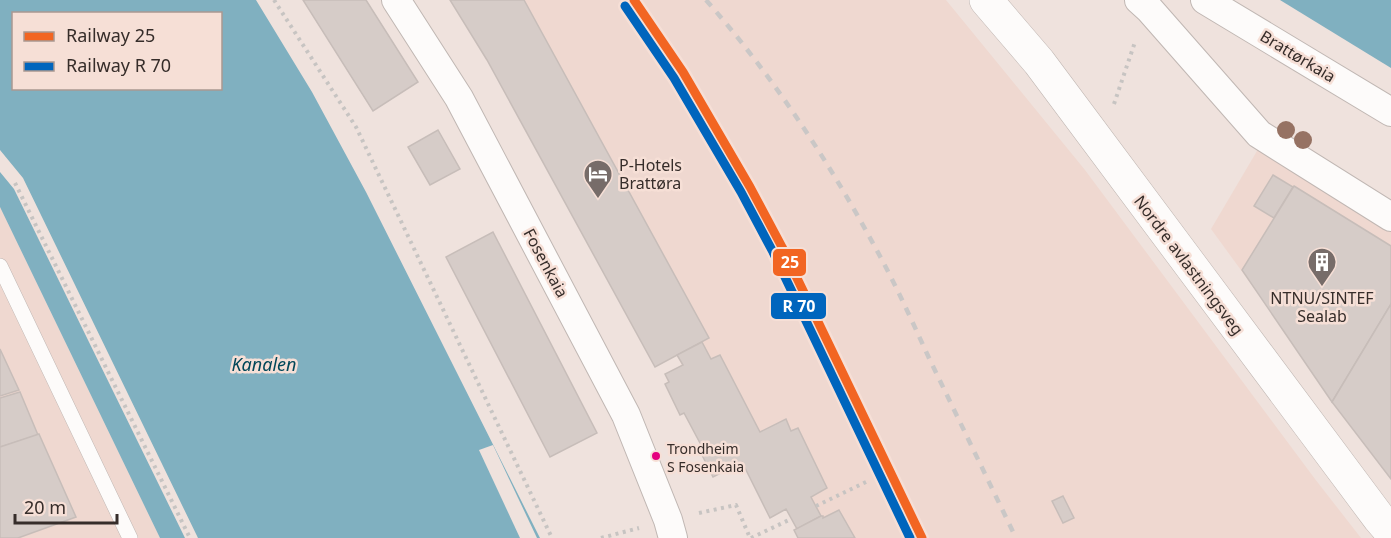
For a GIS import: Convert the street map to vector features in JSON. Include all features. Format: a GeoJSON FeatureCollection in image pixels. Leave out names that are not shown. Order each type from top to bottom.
{"type":"FeatureCollection","features":[{"type":"Feature","properties":{"kind":"highway","name":"Nordre avlastningsveg"},"geometry":{"type":"LineString","coordinates":[[986,0],[1039,62],[1391,532]]}},
{"type":"Feature","properties":{"kind":"street","name":"Fosenkaia"},"geometry":{"type":"LineString","coordinates":[[396,0],[459,98],[626,415],[673,538]]}},
{"type":"Feature","properties":{"kind":"street","name":"Brattørkaia"},"geometry":{"type":"LineString","coordinates":[[1205,0],[1391,112]]}},
{"type":"Feature","properties":{"kind":"street"},"geometry":{"type":"LineString","coordinates":[[1144,5],[1258,134],[1391,217]]}},
{"type":"Feature","properties":{"kind":"lane"},"geometry":{"type":"LineString","coordinates":[[0,266],[130,538]]}},
{"type":"Feature","properties":{"kind":"path"},"geometry":{"type":"LineString","coordinates":[[274,0],[356,127],[552,538]]}},
{"type":"Feature","properties":{"kind":"path"},"geometry":{"type":"LineString","coordinates":[[1112,108],[1135,42],[1130,32]]}},
{"type":"Feature","properties":{"kind":"path"},"geometry":{"type":"LineString","coordinates":[[15,183],[190,538]]}},
{"type":"Feature","properties":{"kind":"path"},"geometry":{"type":"LineString","coordinates":[[816,506],[868,481]]}},
{"type":"Feature","properties":{"kind":"path"},"geometry":{"type":"LineString","coordinates":[[751,538],[791,519]]}},
{"type":"Feature","properties":{"kind":"shaded area"},"geometry":{"type":"Polygon","coordinates":[[[524,0],[946,0],[1085,170],[1361,538],[798,538],[794,530],[796,528],[786,509],[770,518],[742,462],[713,477],[698,447],[701,445],[684,413],[680,415],[665,384],[668,382],[665,374],[682,365],[677,355],[709,338],[524,0]]]}},
{"type":"Feature","properties":{"kind":"shaded area"},"geometry":{"type":"Polygon","coordinates":[[[1267,134],[1391,213],[1391,476],[1211,229],[1267,134]]]}},
{"type":"Feature","properties":{"kind":"shaded area"},"geometry":{"type":"Polygon","coordinates":[[[0,207],[160,538],[0,538],[0,207]]]}},
{"type":"Feature","properties":{"kind":"water","name":"Kanalen"},"geometry":{"type":"Polygon","coordinates":[[[0,0],[256,0],[312,92],[366,192],[540,538],[160,538],[0,207],[0,0]]]}},
{"type":"Feature","properties":{"kind":"water"},"geometry":{"type":"Polygon","coordinates":[[[1280,0],[1391,0],[1391,68],[1280,0]]]}},
{"type":"Feature","properties":{"kind":"pier"},"geometry":{"type":"Polygon","coordinates":[[[0,150],[23,178],[198,538],[185,538],[14,189],[0,172],[0,150]]]}},
{"type":"Feature","properties":{"kind":"pier"},"geometry":{"type":"Polygon","coordinates":[[[493,445],[537,538],[520,538],[479,450],[493,445]]]}},
{"type":"Feature","properties":{"kind":"building"},"geometry":{"type":"Polygon","coordinates":[[[303,0],[366,0],[418,82],[373,111],[303,0]]]}},
{"type":"Feature","properties":{"kind":"building","name":"P-Hotels Brattøra"},"geometry":{"type":"Polygon","coordinates":[[[450,0],[524,0],[709,338],[655,367],[487,60],[450,0]]]}},
{"type":"Feature","properties":{"kind":"building"},"geometry":{"type":"Polygon","coordinates":[[[438,130],[460,169],[430,185],[408,147],[438,130]]]}},
{"type":"Feature","properties":{"kind":"building"},"geometry":{"type":"Polygon","coordinates":[[[1273,175],[1293,187],[1274,218],[1254,206],[1273,175]]]}},
{"type":"Feature","properties":{"kind":"building","name":"NTNU/SINTEF Sealab"},"geometry":{"type":"Polygon","coordinates":[[[1294,186],[1391,246],[1391,304],[1332,402],[1242,270],[1294,186]]]}},
{"type":"Feature","properties":{"kind":"building"},"geometry":{"type":"Polygon","coordinates":[[[493,232],[597,433],[550,457],[446,257],[493,232]]]}},
{"type":"Feature","properties":{"kind":"building"},"geometry":{"type":"Polygon","coordinates":[[[1391,304],[1391,479],[1332,402],[1391,304]]]}},
{"type":"Feature","properties":{"kind":"building"},"geometry":{"type":"Polygon","coordinates":[[[702,342],[711,359],[720,355],[760,432],[786,419],[791,431],[798,428],[827,488],[811,497],[821,516],[797,529],[786,509],[770,518],[742,462],[713,477],[698,447],[701,445],[684,413],[680,415],[665,384],[669,382],[665,374],[683,365],[677,355],[702,342]]]}},
{"type":"Feature","properties":{"kind":"building"},"geometry":{"type":"Polygon","coordinates":[[[0,349],[19,390],[0,396],[0,349]]]}},
{"type":"Feature","properties":{"kind":"building"},"geometry":{"type":"Polygon","coordinates":[[[20,392],[38,435],[0,447],[0,398],[20,392]]]}},
{"type":"Feature","properties":{"kind":"building"},"geometry":{"type":"Polygon","coordinates":[[[39,434],[76,517],[18,538],[0,538],[0,447],[39,434]]]}},
{"type":"Feature","properties":{"kind":"building"},"geometry":{"type":"Polygon","coordinates":[[[1063,496],[1074,518],[1063,523],[1052,501],[1063,496]]]}},
{"type":"Feature","properties":{"kind":"building"},"geometry":{"type":"Polygon","coordinates":[[[839,510],[855,538],[798,538],[794,530],[821,516],[823,518],[839,510]]]}},
{"type":"Feature","properties":{"kind":"railway"},"geometry":{"type":"LineString","coordinates":[[706,0],[754,58],[798,119],[857,214],[896,288],[1016,538]]}},
{"type":"Feature","properties":{"kind":"rail line","name":"25"},"geometry":{"type":"LineString","coordinates":[[634,0],[683,72],[750,187],[782,247],[922,538]]}},
{"type":"Feature","properties":{"kind":"transit line"},"geometry":{"type":"LineString","coordinates":[[625,6],[674,78],[741,192],[773,252],[910,538]]}},
{"type":"Feature","properties":{"kind":"place","name":"P-Hotels Brattøra"},"geometry":{"type":"Point","coordinates":[598,200]}},
{"type":"Feature","properties":{"kind":"place","name":"NTNU/SINTEF Sealab"},"geometry":{"type":"Point","coordinates":[1322,288]}},
{"type":"Feature","properties":{"kind":"place","name":"Trondheim S Fosenkaia"},"geometry":{"type":"Point","coordinates":[656,456]}}]}
